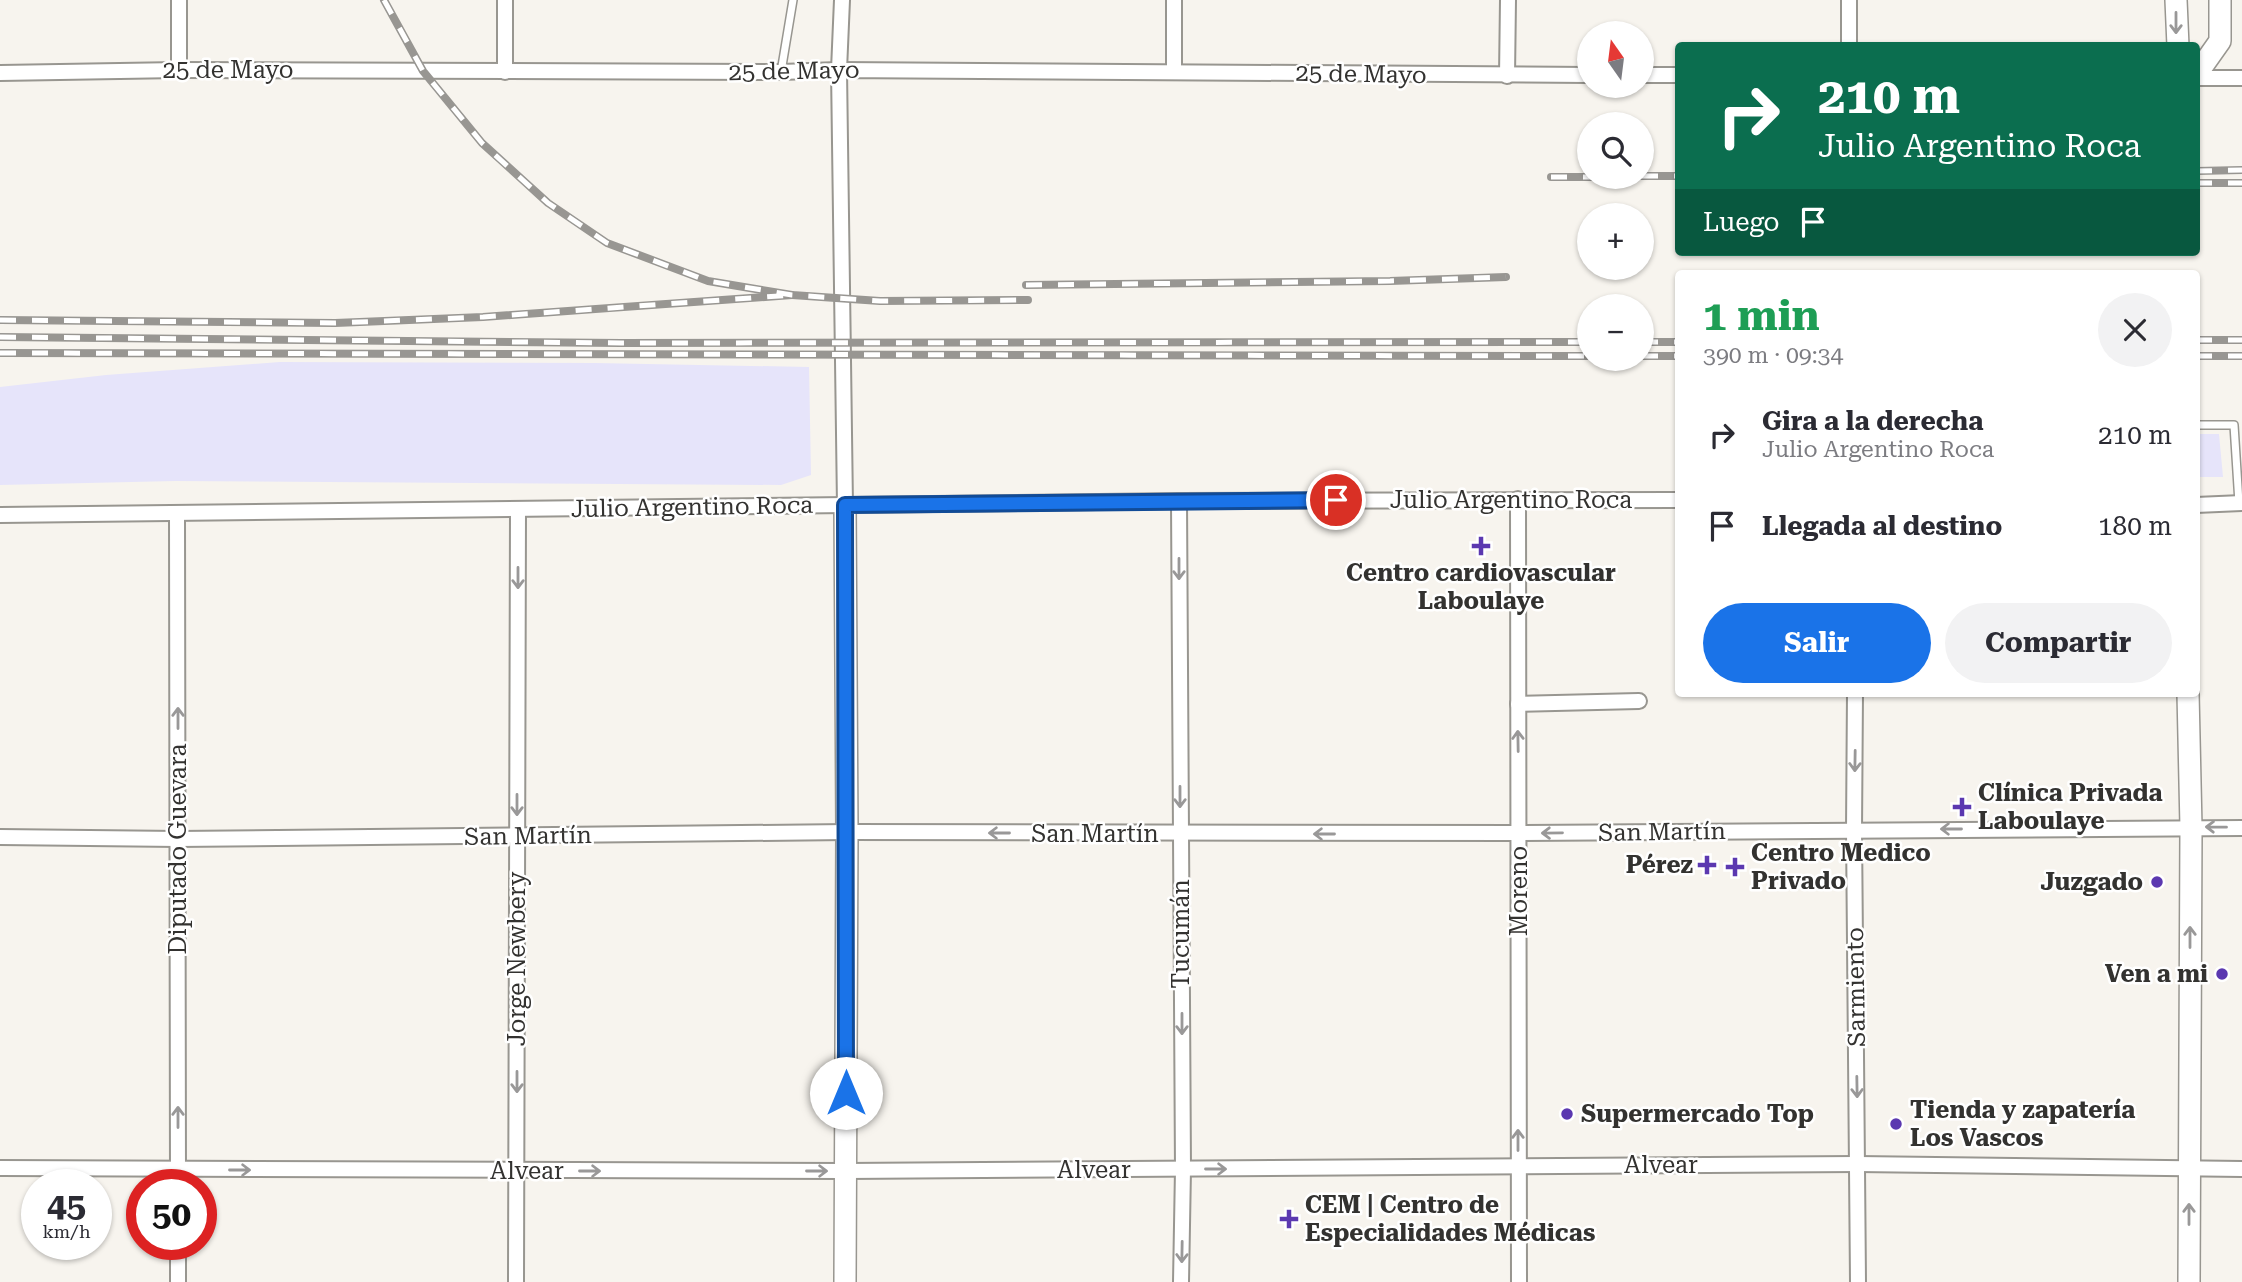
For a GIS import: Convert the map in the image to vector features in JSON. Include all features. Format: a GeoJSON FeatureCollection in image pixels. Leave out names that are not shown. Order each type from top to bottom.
{"type":"FeatureCollection","features":[{"type":"Feature","properties":{"kind":"main road"},"geometry":{"type":"LineString","coordinates":[[2176,0],[2178,42]]}},
{"type":"Feature","properties":{"kind":"main road"},"geometry":{"type":"LineString","coordinates":[[2200,70],[2220,41],[2220,0]]}},
{"type":"Feature","properties":{"kind":"main road"},"geometry":{"type":"LineString","coordinates":[[845,505],[845,1282]]}},
{"type":"Feature","properties":{"kind":"main road"},"geometry":{"type":"LineString","coordinates":[[2188,697],[2189,1282]]}},
{"type":"Feature","properties":{"kind":"street"},"geometry":{"type":"LineString","coordinates":[[179,0],[179,70]]}},
{"type":"Feature","properties":{"kind":"street"},"geometry":{"type":"LineString","coordinates":[[505,0],[505,72]]}},
{"type":"Feature","properties":{"kind":"street"},"geometry":{"type":"LineString","coordinates":[[842,0],[839,70],[845,505]]}},
{"type":"Feature","properties":{"kind":"street"},"geometry":{"type":"LineString","coordinates":[[1174,0],[1174,71]]}},
{"type":"Feature","properties":{"kind":"street"},"geometry":{"type":"LineString","coordinates":[[1507,0],[1507,76]]}},
{"type":"Feature","properties":{"kind":"street"},"geometry":{"type":"LineString","coordinates":[[1849,0],[1849,42]]}},
{"type":"Feature","properties":{"kind":"street","name":"25 de Mayo"},"geometry":{"type":"LineString","coordinates":[[0,73],[179,70],[839,70],[1577,75]]}},
{"type":"Feature","properties":{"kind":"street"},"geometry":{"type":"LineString","coordinates":[[1654,75],[1675,75]]}},
{"type":"Feature","properties":{"kind":"street"},"geometry":{"type":"LineString","coordinates":[[2200,76],[2242,78]]}},
{"type":"Feature","properties":{"kind":"street","name":"Moreno"},"geometry":{"type":"LineString","coordinates":[[1518,499],[1518,1282]]}},
{"type":"Feature","properties":{"kind":"street","name":"Julio Argentino Roca"},"geometry":{"type":"LineString","coordinates":[[0,516],[1179,501],[1675,500]]}},
{"type":"Feature","properties":{"kind":"street","name":"Tucumán"},"geometry":{"type":"LineString","coordinates":[[1179,501],[1183,1169],[1181,1282]]}},
{"type":"Feature","properties":{"kind":"street"},"geometry":{"type":"LineString","coordinates":[[2200,505],[2241,503]]}},
{"type":"Feature","properties":{"kind":"street","name":"Jorge Newbery"},"geometry":{"type":"LineString","coordinates":[[516,1282],[518,510]]}},
{"type":"Feature","properties":{"kind":"street","name":"Diputado Guevara"},"geometry":{"type":"LineString","coordinates":[[177,514],[178,1169]]}},
{"type":"Feature","properties":{"kind":"street","name":"Sarmiento"},"geometry":{"type":"LineString","coordinates":[[1855,697],[1858,1282]]}},
{"type":"Feature","properties":{"kind":"street"},"geometry":{"type":"LineString","coordinates":[[1518,704],[1639,701]]}},
{"type":"Feature","properties":{"kind":"street","name":"San Martín"},"geometry":{"type":"LineString","coordinates":[[0,837],[517,837],[847,832],[1180,835],[2242,828]]}},
{"type":"Feature","properties":{"kind":"street","name":"Alvear"},"geometry":{"type":"LineString","coordinates":[[217,1170],[846,1171],[1858,1164],[2242,1170]]}},
{"type":"Feature","properties":{"kind":"street","name":"Alvear"},"geometry":{"type":"LineString","coordinates":[[0,1168],[126,1169]]}},
{"type":"Feature","properties":{"kind":"street"},"geometry":{"type":"LineString","coordinates":[[178,1260],[178,1282]]}},
{"type":"Feature","properties":{"kind":"lane"},"geometry":{"type":"LineString","coordinates":[[781,72],[793,0]]}},
{"type":"Feature","properties":{"kind":"lane"},"geometry":{"type":"LineString","coordinates":[[2200,425],[2234,425],[2241,503]]}},
{"type":"Feature","properties":{"kind":"shaded area"},"geometry":{"type":"Polygon","coordinates":[[[280,362],[809,367],[811,475],[781,485],[175,481],[0,485],[0,387],[106,375],[280,362]]]}},
{"type":"Feature","properties":{"kind":"shaded area"},"geometry":{"type":"Polygon","coordinates":[[[2200,434],[2219,434],[2223,477],[2200,477],[2200,434]]]}},
{"type":"Feature","properties":{"kind":"railway"},"geometry":{"type":"LineString","coordinates":[[384,0],[423,71],[482,143],[548,203],[607,243],[708,281],[792,295],[880,301],[1028,300]]}},
{"type":"Feature","properties":{"kind":"railway"},"geometry":{"type":"LineString","coordinates":[[2200,171],[2242,170]]}},
{"type":"Feature","properties":{"kind":"railway"},"geometry":{"type":"LineString","coordinates":[[1654,176],[1675,176]]}},
{"type":"Feature","properties":{"kind":"railway"},"geometry":{"type":"LineString","coordinates":[[1551,177],[1577,177]]}},
{"type":"Feature","properties":{"kind":"railway"},"geometry":{"type":"LineString","coordinates":[[2200,183],[2242,183]]}},
{"type":"Feature","properties":{"kind":"railway"},"geometry":{"type":"LineString","coordinates":[[1026,285],[1506,277]]}},
{"type":"Feature","properties":{"kind":"railway"},"geometry":{"type":"LineString","coordinates":[[0,320],[335,323],[483,317],[792,295]]}},
{"type":"Feature","properties":{"kind":"railway"},"geometry":{"type":"LineString","coordinates":[[0,337],[621,343],[1577,342]]}},
{"type":"Feature","properties":{"kind":"railway"},"geometry":{"type":"LineString","coordinates":[[2200,340],[2242,340]]}},
{"type":"Feature","properties":{"kind":"railway"},"geometry":{"type":"LineString","coordinates":[[1654,342],[1675,342]]}},
{"type":"Feature","properties":{"kind":"railway"},"geometry":{"type":"LineString","coordinates":[[0,353],[1577,356]]}},
{"type":"Feature","properties":{"kind":"railway"},"geometry":{"type":"LineString","coordinates":[[1654,356],[1675,356]]}},
{"type":"Feature","properties":{"kind":"railway"},"geometry":{"type":"LineString","coordinates":[[2200,356],[2242,356]]}},
{"type":"Feature","properties":{"kind":"place","name":"Centro cardiovascular Laboulaye"},"geometry":{"type":"Point","coordinates":[1481,546]}},
{"type":"Feature","properties":{"kind":"place","name":"Clínica Privada Laboulaye"},"geometry":{"type":"Point","coordinates":[1962,807]}},
{"type":"Feature","properties":{"kind":"place","name":"Pérez"},"geometry":{"type":"Point","coordinates":[1707,865]}},
{"type":"Feature","properties":{"kind":"place","name":"Centro Medico Privado"},"geometry":{"type":"Point","coordinates":[1735,867]}},
{"type":"Feature","properties":{"kind":"place","name":"Juzgado"},"geometry":{"type":"Point","coordinates":[2157,882]}},
{"type":"Feature","properties":{"kind":"place","name":"Ven a mi"},"geometry":{"type":"Point","coordinates":[2222,974]}},
{"type":"Feature","properties":{"kind":"place","name":"Supermercado Top"},"geometry":{"type":"Point","coordinates":[1567,1114]}},
{"type":"Feature","properties":{"kind":"place","name":"Tienda y zapatería Los Vascos"},"geometry":{"type":"Point","coordinates":[1896,1124]}},
{"type":"Feature","properties":{"kind":"place","name":"CEM | Centro de Especialidades Médicas"},"geometry":{"type":"Point","coordinates":[1289,1219]}},
{"type":"Feature","properties":{"kind":"route"},"geometry":{"type":"LineString","coordinates":[[846,1093],[845,505],[1336,500]]}}]}
